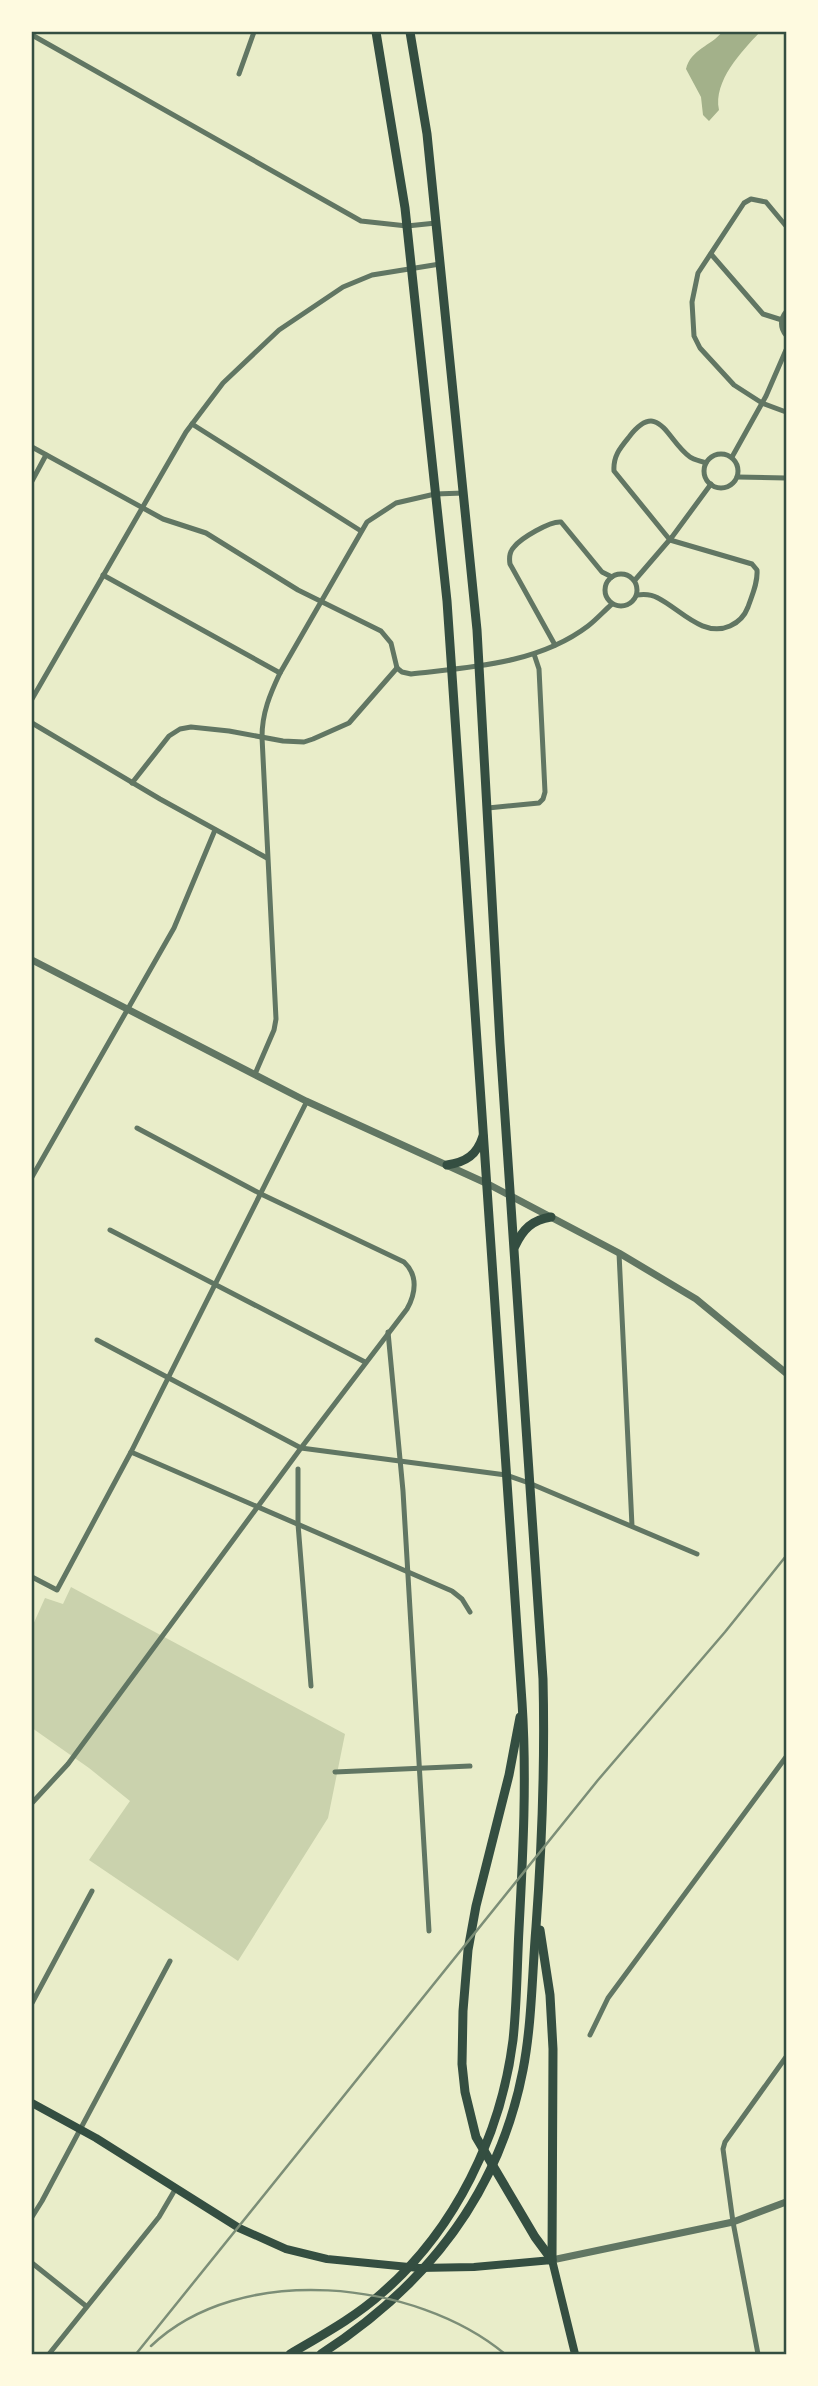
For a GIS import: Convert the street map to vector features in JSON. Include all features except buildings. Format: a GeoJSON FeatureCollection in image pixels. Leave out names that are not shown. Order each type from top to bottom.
{"type":"FeatureCollection","features":[{"type":"Feature","properties":{"kind":"main road"},"geometry":{"type":"LineString","coordinates":[[290,2354],[334,2329],[383,2292],[427,2245],[449,2214],[489,2140],[506,2083],[513,2041],[525,1816],[526,1766],[522,1702],[452,669],[407,226],[376,32]]}},
{"type":"Feature","properties":{"kind":"main road"},"geometry":{"type":"LineString","coordinates":[[321,2354],[357,2331],[403,2292],[436,2256],[470,2208],[495,2160],[524,2068],[537,1907],[542,1794],[543,1679],[500,1043],[480,666],[427,134],[410,32]]}},
{"type":"Feature","properties":{"kind":"main road"},"geometry":{"type":"LineString","coordinates":[[447,1165],[461,1163],[471,1157],[478,1149],[484,1131]]}},
{"type":"Feature","properties":{"kind":"main road"},"geometry":{"type":"LineString","coordinates":[[514,1248],[524,1230],[551,1217]]}},
{"type":"Feature","properties":{"kind":"main road"},"geometry":{"type":"LineString","coordinates":[[522,1702],[509,1775],[470,1937],[464,1995],[462,2064],[464,2092],[476,2137],[535,2238],[552,2260]]}},
{"type":"Feature","properties":{"kind":"main road"},"geometry":{"type":"LineString","coordinates":[[537,1907],[552,2019],[552,2260],[575,2354]]}},
{"type":"Feature","properties":{"kind":"main road"},"geometry":{"type":"LineString","coordinates":[[32,2103],[80,2129],[239,2228],[286,2249],[327,2259],[439,2268],[552,2260]]}},
{"type":"Feature","properties":{"kind":"street"},"geometry":{"type":"LineString","coordinates":[[239,74],[254,32]]}},
{"type":"Feature","properties":{"kind":"street"},"geometry":{"type":"LineString","coordinates":[[32,35],[348,215],[367,222],[407,226],[436,223]]}},
{"type":"Feature","properties":{"kind":"street"},"geometry":{"type":"LineString","coordinates":[[786,226],[766,202],[751,199],[744,203],[698,273],[693,290],[694,336],[700,348],[734,386],[762,403],[786,412]]}},
{"type":"Feature","properties":{"kind":"street"},"geometry":{"type":"LineString","coordinates":[[710,254],[764,314],[782,320]]}},
{"type":"Feature","properties":{"kind":"street"},"geometry":{"type":"LineString","coordinates":[[32,699],[141,508],[192,424],[223,383],[279,330],[356,281],[372,275],[440,264]]}},
{"type":"Feature","properties":{"kind":"street"},"geometry":{"type":"LineString","coordinates":[[786,312],[782,320],[786,335]]}},
{"type":"Feature","properties":{"kind":"street"},"geometry":{"type":"LineString","coordinates":[[732,457],[762,403],[786,350]]}},
{"type":"Feature","properties":{"kind":"street"},"geometry":{"type":"LineString","coordinates":[[637,595],[649,594],[703,627],[715,629],[733,625],[746,612],[758,578],[757,570],[752,564],[670,540],[615,475],[613,466],[617,453],[639,424],[653,421],[661,424],[689,457],[706,463]]}},
{"type":"Feature","properties":{"kind":"street"},"geometry":{"type":"LineString","coordinates":[[192,424],[361,531]]}},
{"type":"Feature","properties":{"kind":"street"},"geometry":{"type":"LineString","coordinates":[[32,447],[163,519],[206,533],[320,601],[381,631],[391,643],[397,668],[406,674],[480,666],[534,654],[589,625],[612,604]]}},
{"type":"Feature","properties":{"kind":"street"},"geometry":{"type":"LineString","coordinates":[[723,453],[732,457],[738,465],[737,477],[727,487],[720,488],[711,484],[705,476],[706,463],[716,454],[723,453]]}},
{"type":"Feature","properties":{"kind":"street"},"geometry":{"type":"LineString","coordinates":[[32,481],[46,455]]}},
{"type":"Feature","properties":{"kind":"street"},"geometry":{"type":"LineString","coordinates":[[737,477],[786,478]]}},
{"type":"Feature","properties":{"kind":"street"},"geometry":{"type":"LineString","coordinates":[[635,580],[622,574],[612,577],[606,584],[605,596],[612,604],[620,607],[632,603],[637,595],[635,580],[670,540],[711,484]]}},
{"type":"Feature","properties":{"kind":"street"},"geometry":{"type":"LineString","coordinates":[[255,1074],[276,1019],[262,737],[266,707],[280,673],[367,522],[386,508],[435,494],[464,493]]}},
{"type":"Feature","properties":{"kind":"street"},"geometry":{"type":"LineString","coordinates":[[555,645],[510,564],[509,558],[514,546],[550,523],[561,522],[602,572],[612,577]]}},
{"type":"Feature","properties":{"kind":"street"},"geometry":{"type":"LineString","coordinates":[[103,575],[280,673]]}},
{"type":"Feature","properties":{"kind":"street"},"geometry":{"type":"LineString","coordinates":[[488,808],[539,803],[543,799],[545,792],[539,669],[534,654]]}},
{"type":"Feature","properties":{"kind":"street"},"geometry":{"type":"LineString","coordinates":[[132,783],[169,736],[180,729],[191,727],[304,742],[349,723],[397,668]]}},
{"type":"Feature","properties":{"kind":"street"},"geometry":{"type":"LineString","coordinates":[[32,723],[215,831],[267,858]]}},
{"type":"Feature","properties":{"kind":"street"},"geometry":{"type":"LineString","coordinates":[[32,1177],[174,928],[215,831]]}},
{"type":"Feature","properties":{"kind":"street"},"geometry":{"type":"LineString","coordinates":[[32,960],[307,1101],[511,1195],[619,1253],[696,1299],[786,1373]]}},
{"type":"Feature","properties":{"kind":"street"},"geometry":{"type":"LineString","coordinates":[[32,1577],[57,1590],[131,1452],[307,1101]]}},
{"type":"Feature","properties":{"kind":"street"},"geometry":{"type":"LineString","coordinates":[[32,1803],[68,1764],[411,1301],[414,1279],[409,1266],[393,1255],[261,1194],[137,1128]]}},
{"type":"Feature","properties":{"kind":"street"},"geometry":{"type":"LineString","coordinates":[[110,1230],[365,1363]]}},
{"type":"Feature","properties":{"kind":"street"},"geometry":{"type":"LineString","coordinates":[[619,1253],[632,1526]]}},
{"type":"Feature","properties":{"kind":"street"},"geometry":{"type":"LineString","coordinates":[[388,1332],[403,1491],[429,1931]]}},
{"type":"Feature","properties":{"kind":"street"},"geometry":{"type":"LineString","coordinates":[[97,1340],[301,1448],[506,1475],[697,1554]]}},
{"type":"Feature","properties":{"kind":"street"},"geometry":{"type":"LineString","coordinates":[[131,1452],[406,1570],[457,1595],[470,1612]]}},
{"type":"Feature","properties":{"kind":"street"},"geometry":{"type":"LineString","coordinates":[[298,1469],[298,1524],[311,1686]]}},
{"type":"Feature","properties":{"kind":"street"},"geometry":{"type":"LineString","coordinates":[[590,2035],[608,1998],[786,1757]]}},
{"type":"Feature","properties":{"kind":"street"},"geometry":{"type":"LineString","coordinates":[[335,1772],[470,1766]]}},
{"type":"Feature","properties":{"kind":"street"},"geometry":{"type":"LineString","coordinates":[[32,2003],[92,1891]]}},
{"type":"Feature","properties":{"kind":"street"},"geometry":{"type":"LineString","coordinates":[[32,2217],[170,1961]]}},
{"type":"Feature","properties":{"kind":"street"},"geometry":{"type":"LineString","coordinates":[[758,2354],[723,2159],[725,2142],[786,2057]]}},
{"type":"Feature","properties":{"kind":"street"},"geometry":{"type":"LineString","coordinates":[[49,2354],[152,2225],[176,2188]]}},
{"type":"Feature","properties":{"kind":"street"},"geometry":{"type":"LineString","coordinates":[[552,2260],[733,2222],[786,2202]]}},
{"type":"Feature","properties":{"kind":"street"},"geometry":{"type":"LineString","coordinates":[[32,2263],[86,2306]]}},
{"type":"Feature","properties":{"kind":"shaded area"},"geometry":{"type":"Polygon","coordinates":[[[722,32],[760,32],[730,67],[720,88],[719,110],[709,121],[703,115],[701,97],[686,69],[692,57],[722,32]]]}},
{"type":"Feature","properties":{"kind":"shaded area"},"geometry":{"type":"Polygon","coordinates":[[[71,1587],[345,1734],[328,1818],[238,1961],[89,1860],[130,1801],[32,1728],[32,1627],[45,1598],[63,1604],[71,1587]]]}},
{"type":"Feature","properties":{"kind":"railway"},"geometry":{"type":"LineString","coordinates":[[136,2354],[598,1780],[725,1632],[786,1556]]}},
{"type":"Feature","properties":{"kind":"railway"},"geometry":{"type":"LineString","coordinates":[[151,2346],[188,2319],[231,2301],[279,2292],[328,2290],[377,2297],[425,2310],[468,2329],[505,2354]]}}]}
